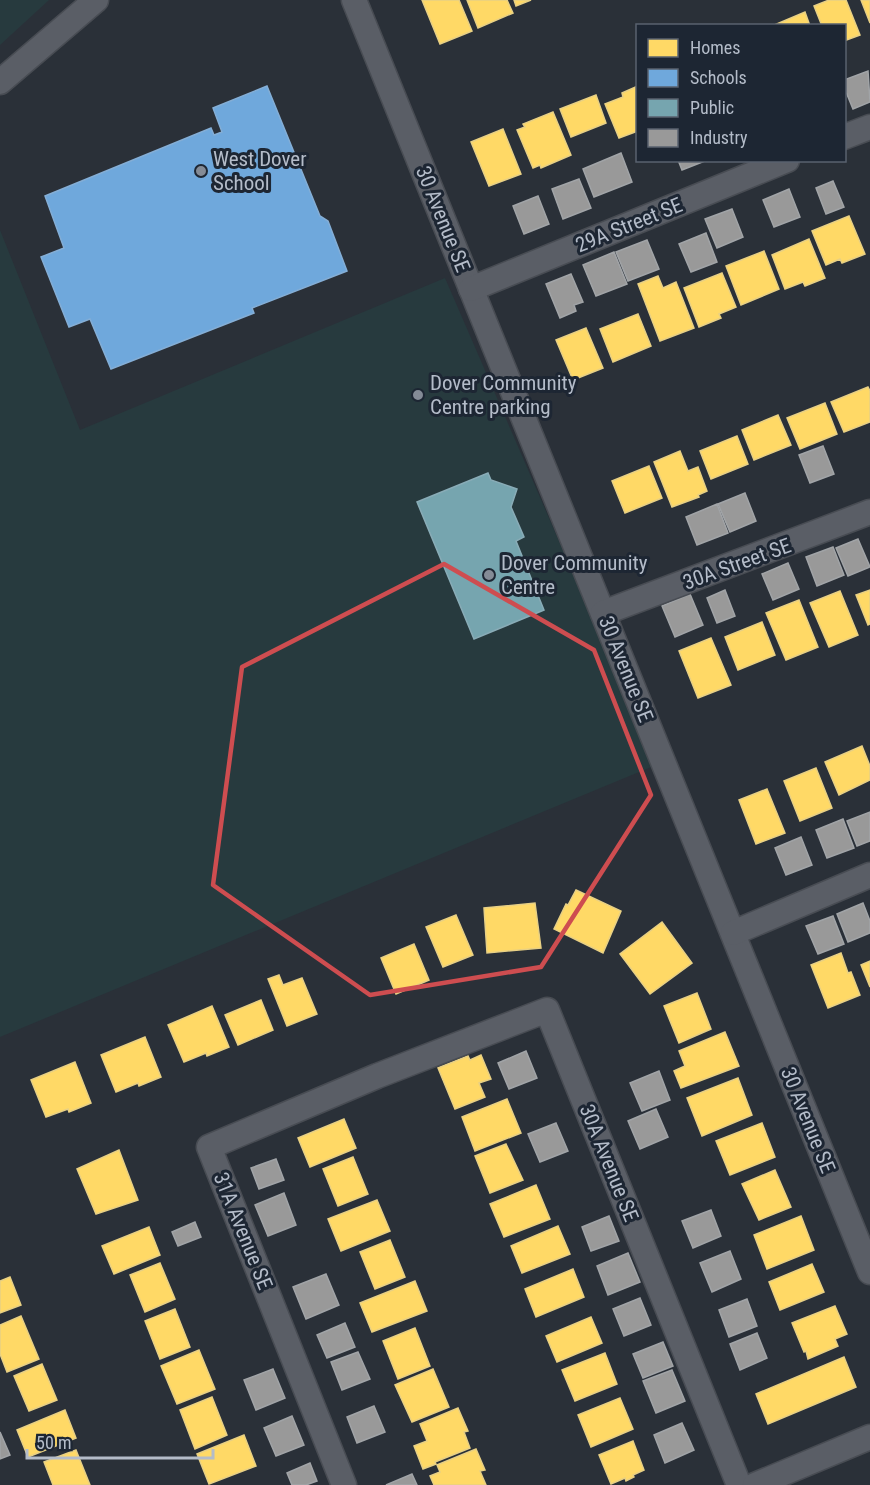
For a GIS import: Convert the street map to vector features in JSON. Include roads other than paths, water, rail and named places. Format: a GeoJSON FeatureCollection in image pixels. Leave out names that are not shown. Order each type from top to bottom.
{"type":"FeatureCollection","features":[{"type":"Feature","properties":{"kind":"street"},"geometry":{"type":"LineString","coordinates":[[0,82],[96,0]]}},
{"type":"Feature","properties":{"kind":"street","name":"30 Avenue SE"},"geometry":{"type":"LineString","coordinates":[[354,0],[733,933],[868,1258]]}},
{"type":"Feature","properties":{"kind":"street"},"geometry":{"type":"LineString","coordinates":[[846,136],[870,127]]}},
{"type":"Feature","properties":{"kind":"street","name":"29A Street SE"},"geometry":{"type":"LineString","coordinates":[[471,289],[782,162]]}},
{"type":"Feature","properties":{"kind":"street","name":"30A Street SE"},"geometry":{"type":"LineString","coordinates":[[603,613],[870,512]]}},
{"type":"Feature","properties":{"kind":"street"},"geometry":{"type":"LineString","coordinates":[[733,933],[870,875]]}},
{"type":"Feature","properties":{"kind":"street","name":"30A Avenue SE"},"geometry":{"type":"LineString","coordinates":[[377,1076],[547,1010],[739,1485]]}},
{"type":"Feature","properties":{"kind":"street","name":"31A Avenue SE"},"geometry":{"type":"LineString","coordinates":[[344,1485],[209,1147],[377,1076]]}},
{"type":"Feature","properties":{"kind":"street"},"geometry":{"type":"LineString","coordinates":[[755,1485],[870,1437]]}},
{"type":"Feature","properties":{"kind":"place","name":"West Dover School"},"geometry":{"type":"Point","coordinates":[201,171]}},
{"type":"Feature","properties":{"kind":"place","name":"Dover Community Centre parking"},"geometry":{"type":"Point","coordinates":[418,395]}},
{"type":"Feature","properties":{"kind":"place","name":"Dover Community Centre"},"geometry":{"type":"Point","coordinates":[489,575]}}]}
